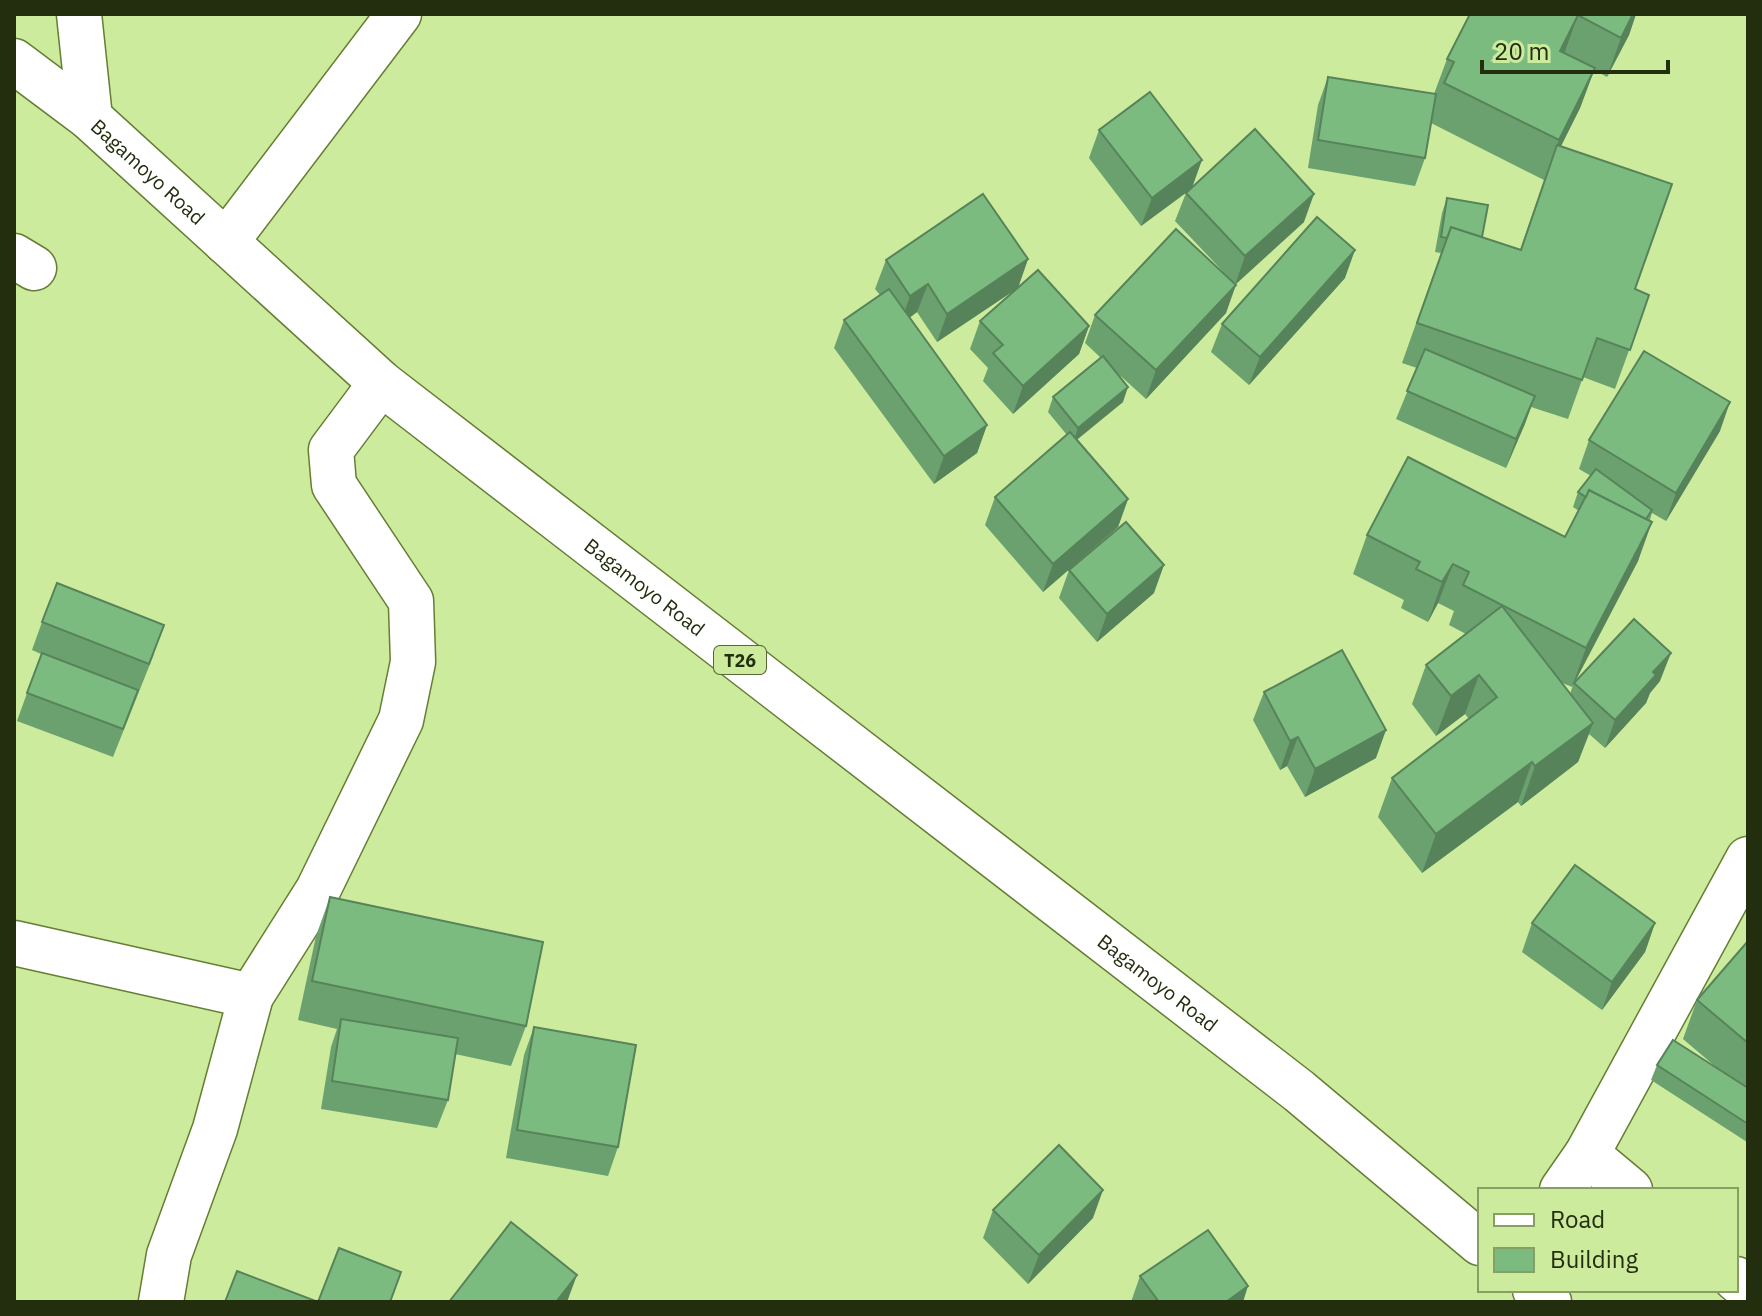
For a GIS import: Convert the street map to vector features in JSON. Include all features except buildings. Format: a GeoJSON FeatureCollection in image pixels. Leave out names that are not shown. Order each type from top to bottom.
{"type":"FeatureCollection","features":[{"type":"Feature","properties":{"kind":"main road"},"geometry":{"type":"LineString","coordinates":[[79,14],[90,118]]}},
{"type":"Feature","properties":{"kind":"main road"},"geometry":{"type":"LineString","coordinates":[[226,242],[399,14]]}},
{"type":"Feature","properties":{"kind":"main road","name":"Bagamoyo Road"},"geometry":{"type":"LineString","coordinates":[[14,61],[90,118],[381,383],[1299,1091],[1478,1241]]}},
{"type":"Feature","properties":{"kind":"main road"},"geometry":{"type":"LineString","coordinates":[[161,1302],[169,1255],[215,1129],[251,996],[318,890],[401,720],[413,662],[411,601],[334,485],[331,450],[381,383]]}},
{"type":"Feature","properties":{"kind":"main road"},"geometry":{"type":"LineString","coordinates":[[1563,1188],[1587,1154],[1748,859]]}},
{"type":"Feature","properties":{"kind":"main road"},"geometry":{"type":"LineString","coordinates":[[14,943],[251,996]]}},
{"type":"Feature","properties":{"kind":"main road"},"geometry":{"type":"LineString","coordinates":[[1587,1154],[1628,1188]]}}]}
